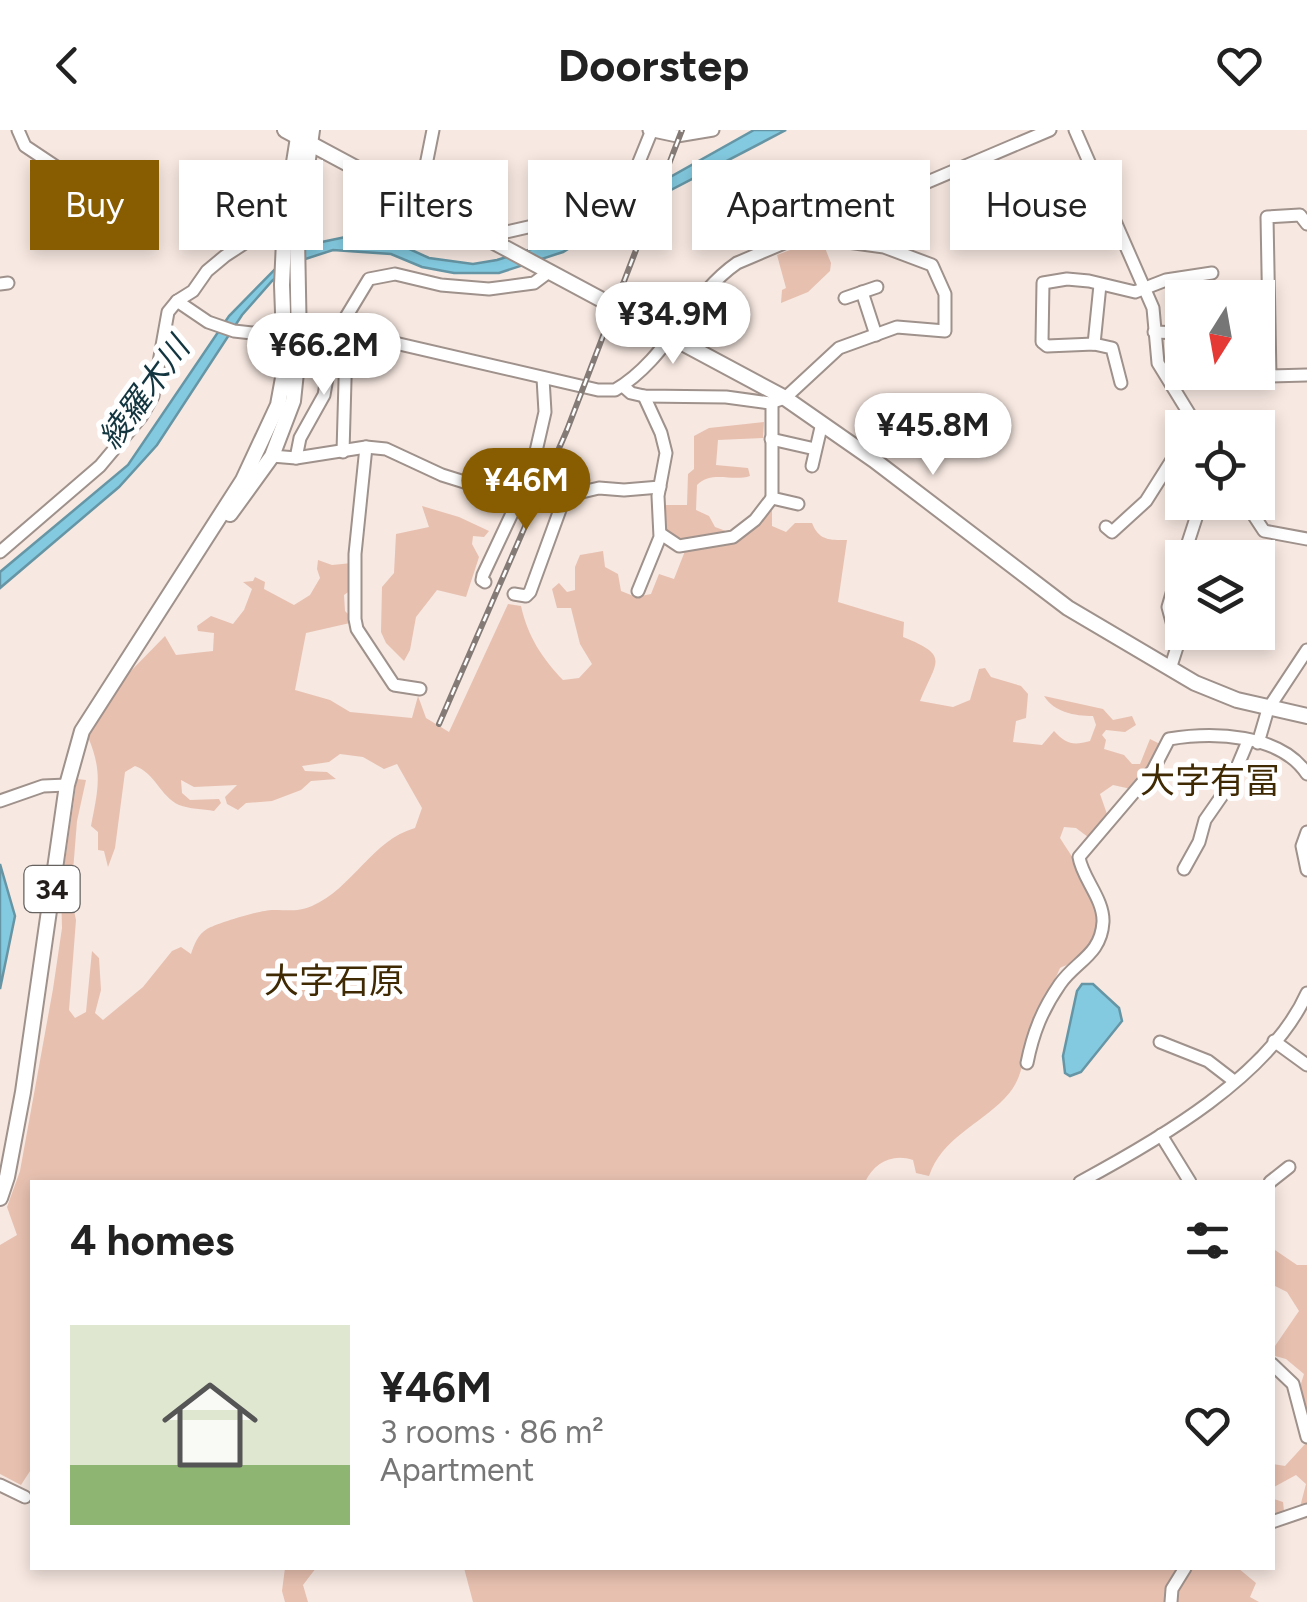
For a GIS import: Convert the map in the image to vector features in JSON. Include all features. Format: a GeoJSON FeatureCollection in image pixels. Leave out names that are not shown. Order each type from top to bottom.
{"type":"FeatureCollection","features":[{"type":"Feature","properties":{"kind":"main road"},"geometry":{"type":"LineString","coordinates":[[301,134],[822,424],[1068,608],[1194,683],[1268,709],[1307,716]]}},
{"type":"Feature","properties":{"kind":"main road","name":"34"},"geometry":{"type":"LineString","coordinates":[[164,603],[272,456],[293,402],[298,369],[289,283],[290,242],[301,134]]}},
{"type":"Feature","properties":{"kind":"main road","name":"34"},"geometry":{"type":"LineString","coordinates":[[0,1198],[23,1092],[67,785],[82,731],[243,480],[271,426],[283,385],[292,329]]}},
{"type":"Feature","properties":{"kind":"street"},"geometry":{"type":"LineString","coordinates":[[18,130],[25,146],[46,160]]}},
{"type":"Feature","properties":{"kind":"street"},"geometry":{"type":"LineString","coordinates":[[433,130],[421,190],[502,232],[572,217],[630,184],[650,130],[677,136],[713,130]]}},
{"type":"Feature","properties":{"kind":"street"},"geometry":{"type":"LineString","coordinates":[[930,180],[1050,130]]}},
{"type":"Feature","properties":{"kind":"street"},"geometry":{"type":"LineString","coordinates":[[1075,130],[1153,308],[1158,363],[1186,410]]}},
{"type":"Feature","properties":{"kind":"street"},"geometry":{"type":"LineString","coordinates":[[1307,224],[1300,215],[1268,217],[1270,376],[1307,375]]}},
{"type":"Feature","properties":{"kind":"street"},"geometry":{"type":"LineString","coordinates":[[0,552],[100,466],[140,417],[153,396],[168,312],[177,300],[193,292],[207,271],[234,250]]}},
{"type":"Feature","properties":{"kind":"street"},"geometry":{"type":"LineString","coordinates":[[177,300],[208,322],[244,333],[292,329],[345,336],[606,392],[623,386],[672,339],[703,291],[718,276],[767,250]]}},
{"type":"Feature","properties":{"kind":"street"},"geometry":{"type":"LineString","coordinates":[[661,534],[679,546],[728,539],[755,520],[772,498],[772,439],[778,400],[839,348],[897,327],[944,331],[945,294],[932,265],[892,250]]}},
{"type":"Feature","properties":{"kind":"street"},"geometry":{"type":"LineString","coordinates":[[343,452],[343,322],[369,279],[395,274],[441,285],[489,289],[534,283],[548,270]]}},
{"type":"Feature","properties":{"kind":"street"},"geometry":{"type":"LineString","coordinates":[[1121,383],[1112,348],[1094,344],[1048,346],[1042,342],[1043,283],[1068,279],[1135,292],[1166,280],[1194,280],[1212,273]]}},
{"type":"Feature","properties":{"kind":"street"},"geometry":{"type":"LineString","coordinates":[[1094,344],[1100,286]]}},
{"type":"Feature","properties":{"kind":"street"},"geometry":{"type":"LineString","coordinates":[[845,298],[876,287]]}},
{"type":"Feature","properties":{"kind":"street"},"geometry":{"type":"LineString","coordinates":[[862,292],[876,335]]}},
{"type":"Feature","properties":{"kind":"street"},"geometry":{"type":"LineString","coordinates":[[1154,332],[1165,332]]}},
{"type":"Feature","properties":{"kind":"street"},"geometry":{"type":"LineString","coordinates":[[296,458],[300,438],[324,395],[334,350],[345,336]]}},
{"type":"Feature","properties":{"kind":"street"},"geometry":{"type":"LineString","coordinates":[[485,582],[483,575],[495,543],[528,480],[545,412],[543,378]]}},
{"type":"Feature","properties":{"kind":"street"},"geometry":{"type":"LineString","coordinates":[[623,386],[631,394],[644,396],[778,400]]}},
{"type":"Feature","properties":{"kind":"street"},"geometry":{"type":"LineString","coordinates":[[638,591],[661,534],[664,443],[644,396]]}},
{"type":"Feature","properties":{"kind":"street"},"geometry":{"type":"LineString","coordinates":[[812,466],[822,424]]}},
{"type":"Feature","properties":{"kind":"street"},"geometry":{"type":"LineString","coordinates":[[772,439],[816,450]]}},
{"type":"Feature","properties":{"kind":"street"},"geometry":{"type":"LineString","coordinates":[[272,456],[296,458],[366,448],[400,454],[442,475],[506,496],[528,480]]}},
{"type":"Feature","properties":{"kind":"street"},"geometry":{"type":"LineString","coordinates":[[366,448],[355,554],[357,628],[394,686],[420,689]]}},
{"type":"Feature","properties":{"kind":"street"},"geometry":{"type":"LineString","coordinates":[[1106,527],[1112,532],[1146,501],[1165,471]]}},
{"type":"Feature","properties":{"kind":"street"},"geometry":{"type":"LineString","coordinates":[[514,594],[526,596],[530,592],[565,496],[599,488],[660,487]]}},
{"type":"Feature","properties":{"kind":"street"},"geometry":{"type":"LineString","coordinates":[[772,498],[798,504]]}},
{"type":"Feature","properties":{"kind":"street"},"geometry":{"type":"LineString","coordinates":[[1257,520],[1264,531],[1307,540]]}},
{"type":"Feature","properties":{"kind":"street"},"geometry":{"type":"LineString","coordinates":[[1170,668],[1176,650]]}},
{"type":"Feature","properties":{"kind":"street"},"geometry":{"type":"LineString","coordinates":[[1184,869],[1200,842],[1205,820],[1230,784],[1268,709],[1307,650]]}},
{"type":"Feature","properties":{"kind":"street"},"geometry":{"type":"LineString","coordinates":[[1027,1063],[1038,1019],[1061,982],[1087,960],[1099,943],[1103,916],[1079,857],[1144,782],[1169,738],[1213,734],[1253,742],[1288,755],[1307,774]]}},
{"type":"Feature","properties":{"kind":"street"},"geometry":{"type":"LineString","coordinates":[[0,801],[54,784],[67,785]]}},
{"type":"Feature","properties":{"kind":"street"},"geometry":{"type":"LineString","coordinates":[[1307,832],[1302,856],[1307,870]]}},
{"type":"Feature","properties":{"kind":"street"},"geometry":{"type":"LineString","coordinates":[[1083,1180],[1222,1094],[1293,1021],[1307,993]]}},
{"type":"Feature","properties":{"kind":"street"},"geometry":{"type":"LineString","coordinates":[[1274,1041],[1307,1065]]}},
{"type":"Feature","properties":{"kind":"street"},"geometry":{"type":"LineString","coordinates":[[1160,1042],[1208,1061],[1234,1081]]}},
{"type":"Feature","properties":{"kind":"street"},"geometry":{"type":"LineString","coordinates":[[1161,1135],[1189,1180]]}},
{"type":"Feature","properties":{"kind":"street"},"geometry":{"type":"LineString","coordinates":[[1273,1180],[1289,1168]]}},
{"type":"Feature","properties":{"kind":"street"},"geometry":{"type":"LineString","coordinates":[[1275,1367],[1293,1384],[1307,1436]]}},
{"type":"Feature","properties":{"kind":"street"},"geometry":{"type":"LineString","coordinates":[[0,1485],[24,1497]]}},
{"type":"Feature","properties":{"kind":"street"},"geometry":{"type":"LineString","coordinates":[[1275,1521],[1307,1510]]}},
{"type":"Feature","properties":{"kind":"street"},"geometry":{"type":"LineString","coordinates":[[1171,1602],[1172,1589],[1184,1570]]}},
{"type":"Feature","properties":{"kind":"shaded area"},"geometry":{"type":"Polygon","coordinates":[[[790,250],[826,250],[830,271],[808,292],[781,303],[782,290],[786,288],[777,255],[790,250]]]}},
{"type":"Feature","properties":{"kind":"shaded area"},"geometry":{"type":"Polygon","coordinates":[[[764,422],[763,438],[718,440],[716,465],[748,468],[750,476],[703,481],[697,485],[696,510],[709,516],[715,527],[734,534],[763,511],[772,511],[772,526],[786,532],[795,523],[812,523],[822,536],[847,540],[838,602],[904,622],[903,637],[934,655],[934,668],[920,701],[953,707],[970,700],[979,669],[985,668],[991,677],[1021,686],[1028,694],[1026,718],[1016,721],[1013,742],[1042,745],[1054,731],[1070,743],[1090,741],[1096,725],[1093,716],[1065,712],[1044,696],[1103,709],[1113,720],[1132,716],[1136,725],[1125,732],[1106,730],[1102,735],[1106,740],[1104,749],[1124,755],[1132,764],[1140,764],[1150,739],[1160,744],[1153,763],[1131,789],[1113,785],[1100,794],[1107,814],[1088,837],[1076,828],[1064,827],[1060,838],[1093,898],[1097,930],[1092,945],[1081,958],[1060,968],[1032,1024],[1011,1091],[952,1142],[929,1176],[916,1173],[913,1160],[898,1158],[879,1165],[866,1180],[30,1180],[30,1471],[21,1485],[0,1474],[0,1245],[17,1235],[7,1207],[20,1171],[53,989],[62,928],[61,889],[77,779],[86,780],[77,821],[71,896],[76,920],[69,1010],[75,1018],[86,1012],[92,951],[99,958],[101,990],[95,1013],[103,1020],[143,987],[172,951],[181,947],[191,954],[207,929],[268,910],[302,909],[326,898],[374,853],[415,828],[422,808],[397,764],[384,769],[363,757],[340,754],[329,762],[302,766],[305,771],[327,772],[336,779],[311,781],[301,790],[272,801],[246,803],[238,810],[227,804],[225,797],[237,785],[194,787],[181,780],[182,793],[190,800],[219,799],[221,803],[214,811],[179,805],[135,766],[125,772],[115,848],[108,867],[104,851],[98,850],[98,832],[91,826],[98,781],[88,737],[125,677],[165,636],[176,655],[213,651],[214,633],[198,631],[197,626],[211,616],[233,624],[252,589],[243,582],[255,577],[265,582],[264,589],[294,605],[310,595],[320,578],[318,560],[332,565],[352,563],[351,590],[344,595],[350,623],[306,633],[295,690],[330,700],[350,712],[412,718],[418,696],[426,718],[449,732],[508,604],[521,606],[537,646],[563,680],[579,678],[592,664],[580,644],[571,608],[557,608],[552,589],[559,583],[567,592],[575,590],[575,567],[580,555],[603,551],[605,567],[618,574],[621,591],[636,597],[651,594],[659,574],[674,579],[685,551],[664,532],[662,505],[687,505],[688,474],[694,469],[694,436],[709,428],[764,422]]]}},
{"type":"Feature","properties":{"kind":"shaded area"},"geometry":{"type":"Polygon","coordinates":[[[422,506],[489,531],[484,537],[473,536],[472,544],[479,557],[466,597],[437,590],[416,617],[404,661],[381,632],[382,587],[394,573],[396,534],[429,527],[422,506]]]}},
{"type":"Feature","properties":{"kind":"shaded area"},"geometry":{"type":"Polygon","coordinates":[[[1275,1250],[1297,1265],[1307,1265],[1307,1412],[1299,1390],[1304,1374],[1286,1359],[1275,1356],[1275,1346],[1299,1311],[1287,1292],[1275,1286],[1275,1250]]]}},
{"type":"Feature","properties":{"kind":"shaded area"},"geometry":{"type":"Polygon","coordinates":[[[1307,1442],[1307,1504],[1300,1507],[1306,1484],[1296,1475],[1275,1486],[1275,1464],[1285,1466],[1307,1442]]]}},
{"type":"Feature","properties":{"kind":"shaded area"},"geometry":{"type":"Polygon","coordinates":[[[1275,1499],[1283,1502],[1284,1511],[1275,1514],[1275,1499]]]}},
{"type":"Feature","properties":{"kind":"shaded area"},"geometry":{"type":"Polygon","coordinates":[[[285,1570],[314,1570],[303,1585],[308,1602],[285,1602],[285,1570]]]}},
{"type":"Feature","properties":{"kind":"shaded area"},"geometry":{"type":"Polygon","coordinates":[[[465,1570],[1240,1570],[1256,1583],[1250,1597],[1259,1602],[473,1602],[465,1570]]]}},
{"type":"Feature","properties":{"kind":"water"},"geometry":{"type":"Polygon","coordinates":[[[754,130],[786,130],[728,160],[700,160],[754,130]]]}},
{"type":"Feature","properties":{"kind":"water"},"geometry":{"type":"Polygon","coordinates":[[[692,165],[692,179],[672,189],[672,176],[692,165]]]}},
{"type":"Feature","properties":{"kind":"water"},"geometry":{"type":"Polygon","coordinates":[[[343,238],[343,250],[412,250],[429,258],[473,264],[528,250],[566,250],[499,273],[454,273],[422,267],[391,254],[333,250],[293,263],[242,315],[157,445],[119,487],[0,588],[0,572],[128,465],[229,316],[287,257],[302,250],[323,250],[323,242],[343,238]]]}},
{"type":"Feature","properties":{"kind":"water"},"geometry":{"type":"Polygon","coordinates":[[[0,864],[15,916],[0,989],[0,864]]]}},
{"type":"Feature","properties":{"kind":"water"},"geometry":{"type":"Polygon","coordinates":[[[1082,984],[1093,984],[1119,1008],[1122,1021],[1081,1072],[1070,1076],[1065,1073],[1063,1056],[1077,991],[1082,984]]]}},
{"type":"Feature","properties":{"kind":"railway"},"geometry":{"type":"LineString","coordinates":[[439,724],[567,430],[682,130]]}},
{"type":"Feature","properties":{"kind":"district","name":"大字有冨"},"geometry":{"type":"Point","coordinates":[1210,781]}},
{"type":"Feature","properties":{"kind":"district","name":"大字石原"},"geometry":{"type":"Point","coordinates":[334,981]}},
{"type":"Feature","properties":{"kind":"water label","name":"綾羅木川"},"geometry":{"type":"Point","coordinates":[144,393]}}]}
